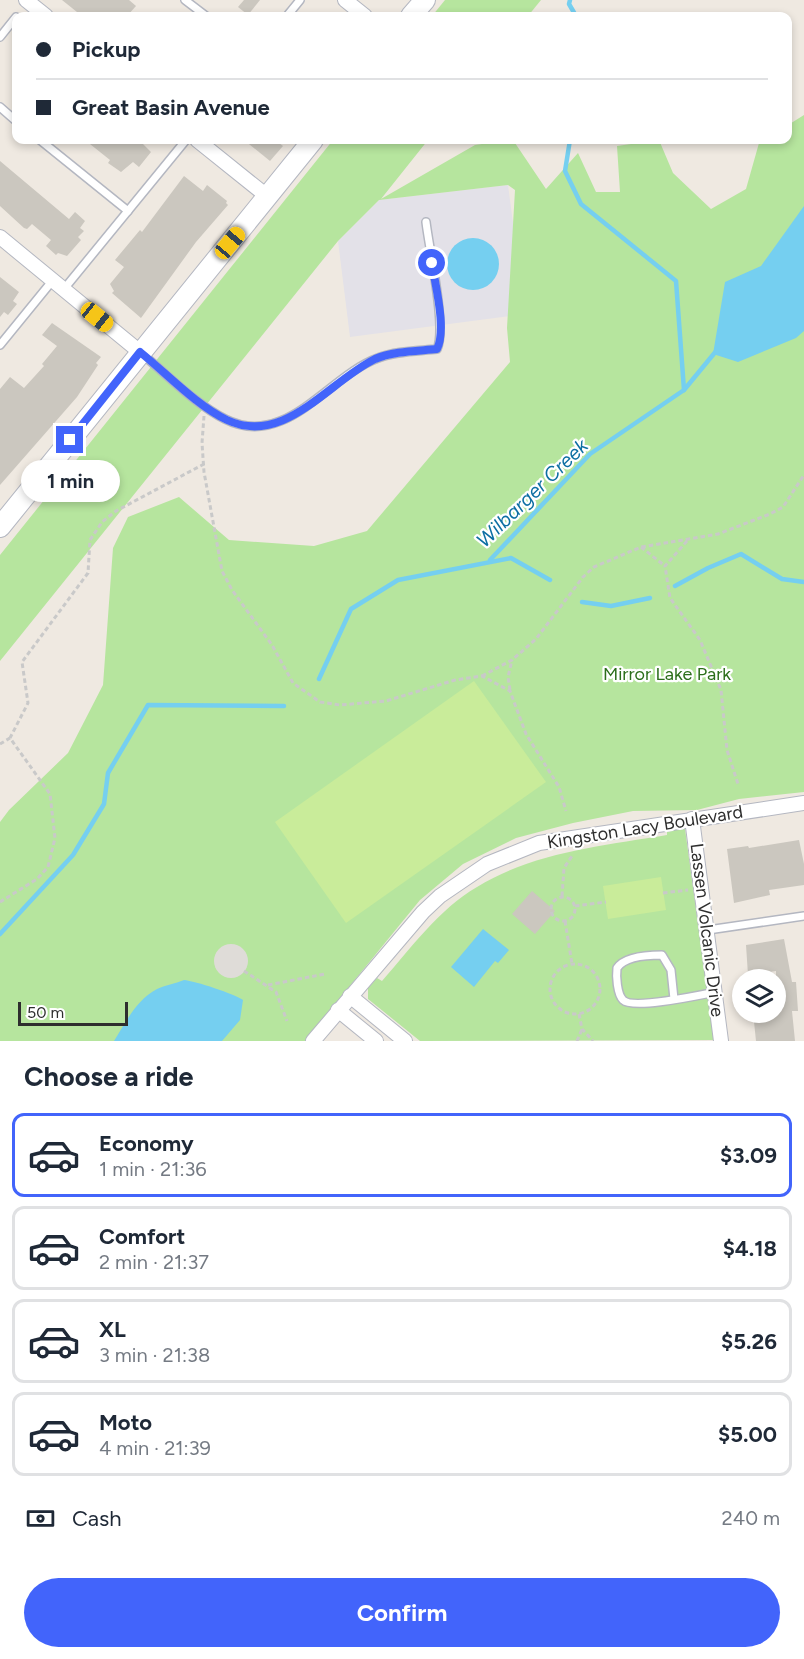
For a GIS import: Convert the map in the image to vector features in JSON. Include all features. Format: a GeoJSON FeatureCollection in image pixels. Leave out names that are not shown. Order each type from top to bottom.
{"type":"FeatureCollection","features":[{"type":"Feature","properties":{"kind":"street"},"geometry":{"type":"LineString","coordinates":[[345,0],[360,12]]}},
{"type":"Feature","properties":{"kind":"street"},"geometry":{"type":"LineString","coordinates":[[414,12],[425,0]]}},
{"type":"Feature","properties":{"kind":"street"},"geometry":{"type":"LineString","coordinates":[[28,1],[41,12]]}},
{"type":"Feature","properties":{"kind":"street"},"geometry":{"type":"LineString","coordinates":[[202,144],[268,197]]}},
{"type":"Feature","properties":{"kind":"street"},"geometry":{"type":"LineString","coordinates":[[0,527],[310,144]]}},
{"type":"Feature","properties":{"kind":"street"},"geometry":{"type":"LineString","coordinates":[[0,237],[140,352]]}},
{"type":"Feature","properties":{"kind":"street","name":"Kingston Lacy Boulevard"},"geometry":{"type":"LineString","coordinates":[[313,1041],[423,912],[440,896],[487,864],[514,851],[558,839],[804,803]]}},
{"type":"Feature","properties":{"kind":"street","name":"Lassen Volcanic Drive"},"geometry":{"type":"LineString","coordinates":[[692,819],[721,1041]]}},
{"type":"Feature","properties":{"kind":"street"},"geometry":{"type":"LineString","coordinates":[[350,996],[405,1041]]}},
{"type":"Feature","properties":{"kind":"street"},"geometry":{"type":"LineString","coordinates":[[338,1010],[376,1041]]}},
{"type":"Feature","properties":{"kind":"lane"},"geometry":{"type":"LineString","coordinates":[[185,0],[201,12]]}},
{"type":"Feature","properties":{"kind":"lane"},"geometry":{"type":"LineString","coordinates":[[290,12],[300,0]]}},
{"type":"Feature","properties":{"kind":"lane"},"geometry":{"type":"LineString","coordinates":[[0,38],[12,23]]}},
{"type":"Feature","properties":{"kind":"lane"},"geometry":{"type":"LineString","coordinates":[[0,107],[12,118]]}},
{"type":"Feature","properties":{"kind":"lane"},"geometry":{"type":"LineString","coordinates":[[45,144],[128,211]]}},
{"type":"Feature","properties":{"kind":"lane"},"geometry":{"type":"LineString","coordinates":[[0,345],[128,211],[183,144]]}},
{"type":"Feature","properties":{"kind":"lane"},"geometry":{"type":"LineString","coordinates":[[140,352],[206,405],[236,423],[258,427],[270,425],[305,408],[352,372],[378,358],[437,349],[441,342],[441,324],[426,222]]}},
{"type":"Feature","properties":{"kind":"lane"},"geometry":{"type":"LineString","coordinates":[[708,930],[804,916]]}},
{"type":"Feature","properties":{"kind":"lane"},"geometry":{"type":"LineString","coordinates":[[674,999],[671,970],[663,955],[628,959],[621,962],[617,968],[620,998],[625,1002],[635,1004],[674,999],[716,992]]}},
{"type":"Feature","properties":{"kind":"path"},"geometry":{"type":"LineString","coordinates":[[206,405],[202,443],[204,464],[224,578],[272,645],[287,676],[302,691],[320,702],[358,705],[386,701],[455,680],[482,676],[512,660],[536,639],[583,577],[594,567],[641,547],[718,534],[770,514],[783,507],[804,475]]}},
{"type":"Feature","properties":{"kind":"path"},"geometry":{"type":"LineString","coordinates":[[0,744],[10,738],[28,703],[22,662],[88,573],[90,540],[97,528],[116,511],[204,464]]}},
{"type":"Feature","properties":{"kind":"path"},"geometry":{"type":"LineString","coordinates":[[665,566],[688,540]]}},
{"type":"Feature","properties":{"kind":"path"},"geometry":{"type":"LineString","coordinates":[[641,547],[665,566],[670,598],[700,640],[721,690],[727,750],[738,784]]}},
{"type":"Feature","properties":{"kind":"path"},"geometry":{"type":"LineString","coordinates":[[512,660],[508,677],[510,691],[526,734],[559,787],[567,811]]}},
{"type":"Feature","properties":{"kind":"path"},"geometry":{"type":"LineString","coordinates":[[482,676],[510,691]]}},
{"type":"Feature","properties":{"kind":"path"},"geometry":{"type":"LineString","coordinates":[[0,902],[37,879],[48,867],[55,838],[50,794],[10,738]]}},
{"type":"Feature","properties":{"kind":"path"},"geometry":{"type":"LineString","coordinates":[[562,897],[561,883],[564,868],[572,856]]}},
{"type":"Feature","properties":{"kind":"path"},"geometry":{"type":"LineString","coordinates":[[663,893],[690,889]]}},
{"type":"Feature","properties":{"kind":"path"},"geometry":{"type":"LineString","coordinates":[[562,897],[570,899],[575,906],[572,918],[565,921],[557,920],[551,910],[552,903],[562,897]]}},
{"type":"Feature","properties":{"kind":"path"},"geometry":{"type":"LineString","coordinates":[[575,906],[606,902]]}},
{"type":"Feature","properties":{"kind":"path"},"geometry":{"type":"LineString","coordinates":[[565,921],[572,964]]}},
{"type":"Feature","properties":{"kind":"path"},"geometry":{"type":"LineString","coordinates":[[572,964],[591,970],[599,984],[600,992],[593,1007],[579,1014],[563,1011],[552,999],[550,990],[555,974],[572,964]]}},
{"type":"Feature","properties":{"kind":"path"},"geometry":{"type":"LineString","coordinates":[[244,972],[276,992],[287,1021]]}},
{"type":"Feature","properties":{"kind":"path"},"geometry":{"type":"LineString","coordinates":[[266,986],[325,974]]}},
{"type":"Feature","properties":{"kind":"path"},"geometry":{"type":"LineString","coordinates":[[579,1014],[582,1029],[593,1041]]}},
{"type":"Feature","properties":{"kind":"path"},"geometry":{"type":"LineString","coordinates":[[577,1041],[582,1029]]}},
{"type":"Feature","properties":{"kind":"shaded area"},"geometry":{"type":"Polygon","coordinates":[[[508,185],[525,314],[350,337],[338,241],[379,200],[508,185]]]}},
{"type":"Feature","properties":{"kind":"shaded area"},"geometry":{"type":"Polygon","coordinates":[[[231,944],[243,949],[248,961],[243,973],[231,978],[219,973],[214,961],[219,949],[231,944]]]}},
{"type":"Feature","properties":{"kind":"green space"},"geometry":{"type":"Polygon","coordinates":[[[445,0],[541,0],[531,12],[435,12],[445,0]]]}},
{"type":"Feature","properties":{"kind":"green space","name":"Mirror Lake Park"},"geometry":{"type":"Polygon","coordinates":[[[804,115],[804,792],[739,799],[697,810],[633,811],[573,823],[516,838],[463,864],[420,900],[305,1041],[0,1041],[0,822],[9,810],[68,753],[103,685],[113,548],[128,517],[179,497],[229,540],[314,546],[367,531],[510,362],[507,328],[515,190],[508,185],[379,200],[338,241],[0,661],[0,555],[330,144],[425,144],[381,199],[475,145],[482,144],[516,144],[546,189],[578,153],[596,192],[620,192],[617,146],[661,144],[673,173],[711,209],[746,189],[759,144],[792,144],[792,122],[804,115]]]}},
{"type":"Feature","properties":{"kind":"green space"},"geometry":{"type":"Polygon","coordinates":[[[474,681],[546,782],[346,923],[275,822],[474,681]]]}},
{"type":"Feature","properties":{"kind":"green space"},"geometry":{"type":"Polygon","coordinates":[[[685,829],[714,1040],[420,1041],[368,999],[368,988],[377,978],[382,981],[450,906],[477,887],[499,875],[545,858],[593,847],[667,835],[667,830],[685,829]]]}},
{"type":"Feature","properties":{"kind":"green space"},"geometry":{"type":"Polygon","coordinates":[[[661,877],[666,910],[608,919],[603,886],[661,877]]]}},
{"type":"Feature","properties":{"kind":"water"},"geometry":{"type":"Polygon","coordinates":[[[804,206],[804,331],[796,338],[738,362],[713,354],[725,282],[761,266],[804,206]]]}},
{"type":"Feature","properties":{"kind":"water"},"geometry":{"type":"Polygon","coordinates":[[[473,238],[483,240],[491,246],[497,254],[499,264],[497,274],[491,282],[483,288],[473,290],[463,288],[455,282],[449,274],[447,264],[449,254],[455,246],[463,240],[473,238]]]}},
{"type":"Feature","properties":{"kind":"water"},"geometry":{"type":"Polygon","coordinates":[[[483,929],[509,950],[498,963],[495,961],[474,987],[451,967],[483,929]]]}},
{"type":"Feature","properties":{"kind":"water"},"geometry":{"type":"Polygon","coordinates":[[[184,980],[215,988],[243,1000],[240,1020],[222,1041],[114,1041],[143,999],[157,989],[184,980]]]}},
{"type":"Feature","properties":{"kind":"building"},"geometry":{"type":"Polygon","coordinates":[[[62,0],[129,0],[136,6],[131,12],[77,12],[62,0]]]}},
{"type":"Feature","properties":{"kind":"building"},"geometry":{"type":"Polygon","coordinates":[[[244,0],[260,0],[250,12],[244,12],[238,7],[244,0]]]}},
{"type":"Feature","properties":{"kind":"building"},"geometry":{"type":"Polygon","coordinates":[[[90,144],[143,144],[151,152],[139,167],[133,162],[121,172],[108,163],[110,160],[90,144]]]}},
{"type":"Feature","properties":{"kind":"building"},"geometry":{"type":"Polygon","coordinates":[[[249,144],[280,144],[283,146],[270,161],[249,144]]]}},
{"type":"Feature","properties":{"kind":"building"},"geometry":{"type":"Polygon","coordinates":[[[0,161],[69,219],[75,212],[85,221],[80,228],[84,231],[78,237],[81,240],[67,256],[58,253],[56,255],[46,246],[51,240],[32,224],[27,229],[24,228],[0,206],[0,161]]]}},
{"type":"Feature","properties":{"kind":"building"},"geometry":{"type":"Polygon","coordinates":[[[184,176],[203,191],[207,185],[227,201],[228,205],[196,242],[141,318],[112,293],[114,291],[110,284],[124,267],[115,260],[140,230],[142,232],[184,176]]]}},
{"type":"Feature","properties":{"kind":"building"},"geometry":{"type":"Polygon","coordinates":[[[0,277],[19,292],[13,301],[17,304],[8,315],[4,312],[0,317],[0,277]]]}},
{"type":"Feature","properties":{"kind":"building"},"geometry":{"type":"Polygon","coordinates":[[[52,323],[101,357],[77,397],[0,485],[0,389],[10,377],[24,388],[44,366],[42,364],[57,346],[42,335],[52,323]]]}},
{"type":"Feature","properties":{"kind":"building"},"geometry":{"type":"Polygon","coordinates":[[[799,840],[804,864],[804,885],[769,890],[770,895],[734,903],[727,849],[799,840]]]}},
{"type":"Feature","properties":{"kind":"building"},"geometry":{"type":"Polygon","coordinates":[[[532,891],[555,911],[535,934],[512,914],[532,891]]]}},
{"type":"Feature","properties":{"kind":"building"},"geometry":{"type":"Polygon","coordinates":[[[784,939],[792,982],[796,982],[798,1011],[792,1011],[795,1041],[756,1041],[754,1023],[786,1023],[786,969],[748,969],[746,945],[784,939]]]}},
{"type":"Feature","properties":{"kind":"waterway","name":"Wilbarger Creek"},"geometry":{"type":"LineString","coordinates":[[570,0],[569,4],[574,12]]}},
{"type":"Feature","properties":{"kind":"waterway","name":"Wilbarger Creek"},"geometry":{"type":"LineString","coordinates":[[490,560],[590,454],[684,390],[676,281],[581,204],[565,171],[569,144]]}},
{"type":"Feature","properties":{"kind":"waterway"},"geometry":{"type":"LineString","coordinates":[[684,390],[717,350]]}},
{"type":"Feature","properties":{"kind":"waterway"},"geometry":{"type":"LineString","coordinates":[[675,586],[741,554],[782,579],[804,582]]}},
{"type":"Feature","properties":{"kind":"waterway","name":"Wilbarger Creek"},"geometry":{"type":"LineString","coordinates":[[319,679],[351,609],[398,580],[511,558],[550,580]]}},
{"type":"Feature","properties":{"kind":"waterway"},"geometry":{"type":"LineString","coordinates":[[582,602],[611,606],[650,598]]}},
{"type":"Feature","properties":{"kind":"waterway","name":"Wilbarger Creek"},"geometry":{"type":"LineString","coordinates":[[0,934],[73,855],[104,804],[108,773],[148,705],[284,706]]}},
{"type":"Feature","properties":{"kind":"route"},"geometry":{"type":"LineString","coordinates":[[70,440],[140,352],[216,414],[236,423],[258,427],[270,425],[295,414],[352,372],[378,358],[437,349],[441,342],[441,324],[432,263]]}}]}
